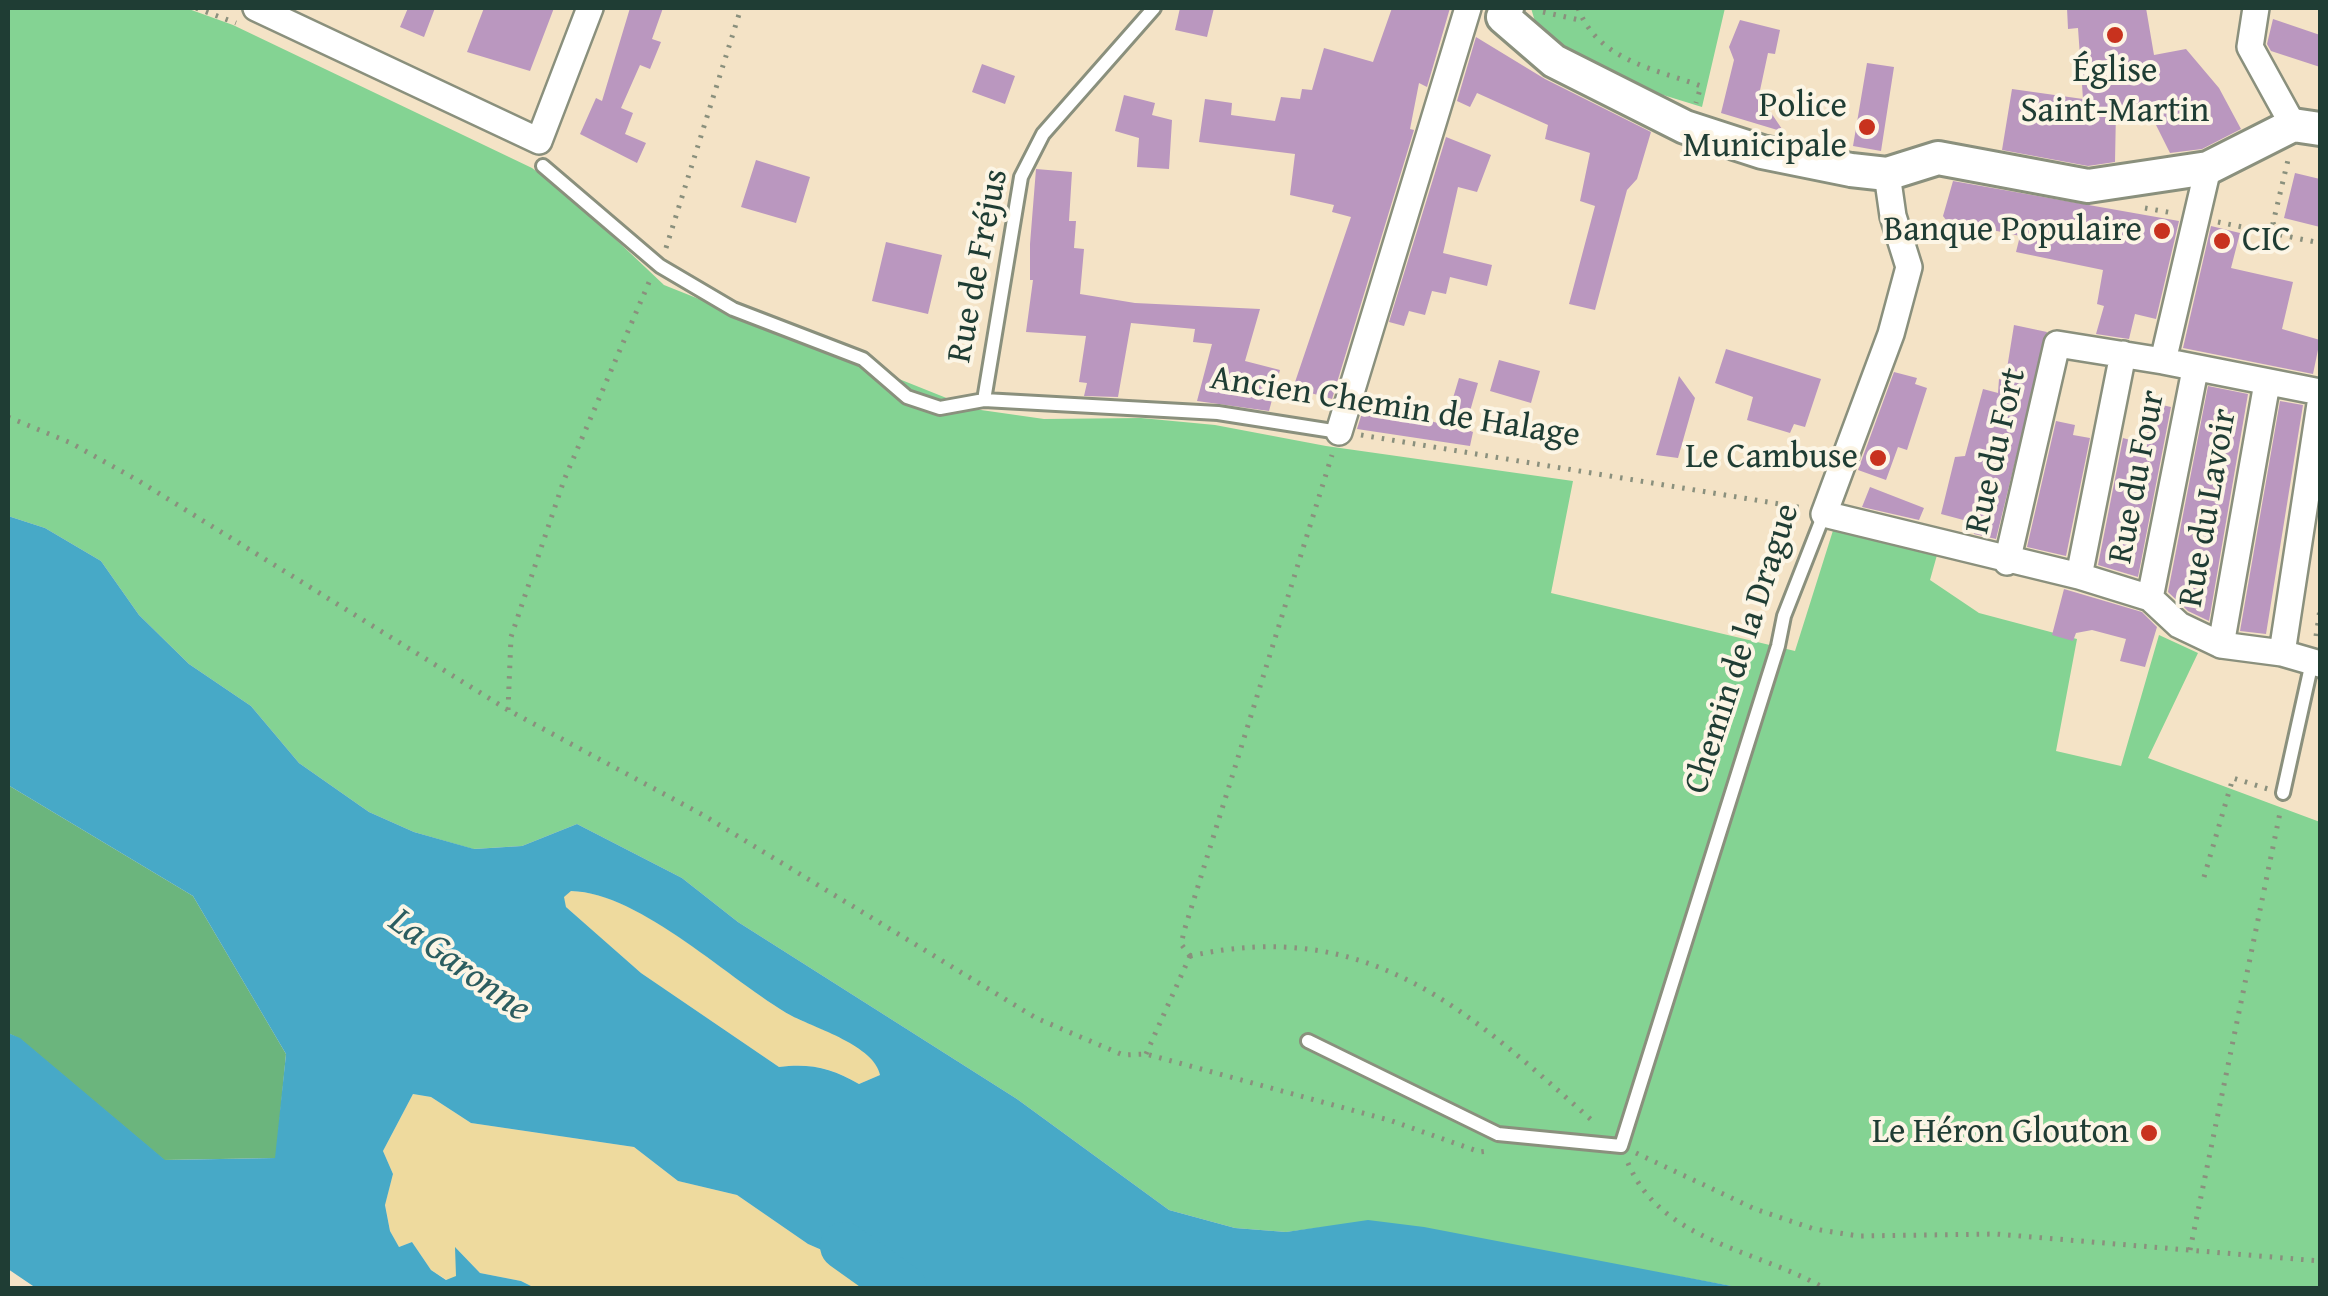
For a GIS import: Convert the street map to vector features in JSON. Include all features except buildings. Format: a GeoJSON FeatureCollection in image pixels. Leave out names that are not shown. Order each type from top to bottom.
{"type":"FeatureCollection","features":[{"type":"Feature","properties":{"kind":"street"},"geometry":{"type":"LineString","coordinates":[[256,8],[286,13],[541,154],[590,8]]}},
{"type":"Feature","properties":{"kind":"street"},"geometry":{"type":"LineString","coordinates":[[1339,432],[1468,8]]}},
{"type":"Feature","properties":{"kind":"street"},"geometry":{"type":"LineString","coordinates":[[1509,11],[1554,61],[1685,127],[1762,152],[1887,174],[1938,158],[2088,186],[2208,168],[2307,127],[2250,47],[2256,8]]}},
{"type":"Feature","properties":{"kind":"street"},"geometry":{"type":"LineString","coordinates":[[2163,361],[2208,168]]}},
{"type":"Feature","properties":{"kind":"street","name":"Chemin de la Drague"},"geometry":{"type":"LineString","coordinates":[[1824,514],[1891,334],[1909,267],[1893,216],[1887,174]]}},
{"type":"Feature","properties":{"kind":"street","name":"Rue du Fort"},"geometry":{"type":"LineString","coordinates":[[2008,562],[2057,344],[2320,392]]}},
{"type":"Feature","properties":{"kind":"street"},"geometry":{"type":"LineString","coordinates":[[2078,576],[2123,354]]}},
{"type":"Feature","properties":{"kind":"street","name":"Rue du Four"},"geometry":{"type":"LineString","coordinates":[[2150,598],[2195,370]]}},
{"type":"Feature","properties":{"kind":"street","name":"Rue du Lavoir"},"geometry":{"type":"LineString","coordinates":[[2220,644],[2266,383]]}},
{"type":"Feature","properties":{"kind":"street"},"geometry":{"type":"LineString","coordinates":[[2282,653],[2320,404]]}},
{"type":"Feature","properties":{"kind":"street"},"geometry":{"type":"LineString","coordinates":[[1824,514],[2078,576],[2150,598],[2178,625],[2220,644],[2282,653],[2316,663]]}},
{"type":"Feature","properties":{"kind":"lane","name":"Rue de Fréjus"},"geometry":{"type":"LineString","coordinates":[[984,400],[1021,177],[1043,134],[1154,8]]}},
{"type":"Feature","properties":{"kind":"lane","name":"Ancien Chemin de Halage"},"geometry":{"type":"LineString","coordinates":[[541,154],[660,266],[734,309],[863,359],[906,397],[940,408],[984,400],[1218,413],[1339,432]]}},
{"type":"Feature","properties":{"kind":"lane","name":"Chemin de la Drague"},"geometry":{"type":"LineString","coordinates":[[1622,1146],[1778,646],[1784,616],[1824,514]]}},
{"type":"Feature","properties":{"kind":"lane"},"geometry":{"type":"LineString","coordinates":[[2284,794],[2316,663]]}},
{"type":"Feature","properties":{"kind":"lane"},"geometry":{"type":"LineString","coordinates":[[1308,1041],[1498,1134],[1622,1146]]}},
{"type":"Feature","properties":{"kind":"path"},"geometry":{"type":"LineString","coordinates":[[508,710],[511,637],[558,498],[644,287],[660,266],[740,8]]}},
{"type":"Feature","properties":{"kind":"path"},"geometry":{"type":"LineString","coordinates":[[1578,8],[1591,36],[1614,54],[1701,86],[1685,127]]}},
{"type":"Feature","properties":{"kind":"path"},"geometry":{"type":"LineString","coordinates":[[1509,11],[1584,21]]}},
{"type":"Feature","properties":{"kind":"path"},"geometry":{"type":"LineString","coordinates":[[2279,234],[2273,223],[2307,127]]}},
{"type":"Feature","properties":{"kind":"path"},"geometry":{"type":"LineString","coordinates":[[8,417],[71,443],[138,480],[508,710],[703,815],[1036,1018],[1123,1055],[1146,1054],[1392,1120],[1480,1152],[1496,1149]]}},
{"type":"Feature","properties":{"kind":"path"},"geometry":{"type":"LineString","coordinates":[[1190,956],[1181,944],[1185,928],[1282,628],[1339,432]]}},
{"type":"Feature","properties":{"kind":"path","name":"Ancien Chemin de Halage"},"geometry":{"type":"LineString","coordinates":[[1339,432],[1824,514]]}},
{"type":"Feature","properties":{"kind":"path"},"geometry":{"type":"LineString","coordinates":[[2190,1250],[2284,794],[2233,778],[2204,877]]}},
{"type":"Feature","properties":{"kind":"path"},"geometry":{"type":"LineString","coordinates":[[1190,956],[1262,944],[1306,947],[1368,963],[1416,983],[1496,1037],[1622,1146],[1755,1209],[1814,1229],[1858,1236],[1996,1234],[2320,1261]]}},
{"type":"Feature","properties":{"kind":"path"},"geometry":{"type":"LineString","coordinates":[[1146,1054],[1190,956]]}},
{"type":"Feature","properties":{"kind":"path"},"geometry":{"type":"LineString","coordinates":[[1622,1146],[1637,1185],[1665,1215],[1824,1288]]}},
{"type":"Feature","properties":{"kind":"green space"},"geometry":{"type":"Polygon","coordinates":[[[8,8],[186,8],[233,25],[532,168],[573,199],[664,285],[974,409],[1044,419],[1141,418],[1215,425],[1326,446],[1573,481],[1551,593],[1795,651],[1836,521],[1937,555],[1930,580],[1979,613],[2077,639],[2056,751],[2121,766],[2159,635],[2198,653],[2148,758],[2320,822],[2320,1288],[1742,1288],[1611,1264],[1325,1227],[1286,1232],[1235,1228],[1169,1210],[1017,1099],[738,922],[682,878],[577,824],[522,846],[473,849],[414,832],[369,812],[299,763],[251,706],[189,664],[139,615],[101,561],[45,528],[8,516],[8,8]]]}},
{"type":"Feature","properties":{"kind":"green space"},"geometry":{"type":"Polygon","coordinates":[[[1531,8],[1725,8],[1702,107],[1608,78],[1539,35],[1531,8]]]}},
{"type":"Feature","properties":{"kind":"green space"},"geometry":{"type":"Polygon","coordinates":[[[8,785],[193,896],[286,1054],[276,1158],[164,1160],[8,1033],[8,785]]]}},
{"type":"Feature","properties":{"kind":"sand"},"geometry":{"type":"Polygon","coordinates":[[[571,891],[599,896],[656,922],[792,1016],[856,1046],[876,1064],[880,1075],[859,1084],[821,1068],[779,1067],[641,973],[566,907],[563,897],[571,891]]]}},
{"type":"Feature","properties":{"kind":"sand"},"geometry":{"type":"Polygon","coordinates":[[[413,1094],[431,1097],[471,1123],[634,1147],[678,1181],[737,1195],[808,1244],[909,1288],[535,1288],[521,1281],[480,1273],[456,1248],[456,1277],[447,1280],[431,1270],[412,1242],[399,1247],[390,1231],[385,1204],[393,1174],[383,1151],[413,1094]]]}},
{"type":"Feature","properties":{"kind":"water"},"geometry":{"type":"Polygon","coordinates":[[[8,516],[45,528],[101,561],[139,615],[189,664],[251,706],[299,763],[369,812],[414,832],[474,849],[522,846],[577,824],[682,878],[738,922],[1017,1099],[1169,1210],[1235,1228],[1286,1232],[1368,1220],[1424,1227],[1742,1288],[909,1288],[808,1244],[737,1195],[678,1181],[634,1147],[471,1123],[431,1097],[413,1094],[383,1151],[393,1174],[385,1205],[390,1231],[399,1247],[412,1242],[431,1270],[446,1280],[456,1276],[455,1247],[480,1273],[521,1281],[535,1288],[36,1288],[8,1269],[8,1033],[20,1038],[165,1160],[275,1158],[286,1054],[193,896],[8,785],[8,516]],[[571,891],[564,897],[566,907],[641,973],[779,1067],[820,1068],[859,1084],[880,1075],[876,1065],[856,1047],[768,1001],[656,922],[598,896],[571,891]]]}},
{"type":"Feature","properties":{"kind":"waterway","name":"La Garonne"},"geometry":{"type":"LineString","coordinates":[[844,1246],[903,1288]]}},
{"type":"Feature","properties":{"kind":"place","name":"Église Saint-Martin"},"geometry":{"type":"Point","coordinates":[2115,35]}},
{"type":"Feature","properties":{"kind":"place","name":"Police Municipale"},"geometry":{"type":"Point","coordinates":[1867,127]}},
{"type":"Feature","properties":{"kind":"place","name":"Banque Populaire"},"geometry":{"type":"Point","coordinates":[2162,231]}},
{"type":"Feature","properties":{"kind":"place","name":"CIC"},"geometry":{"type":"Point","coordinates":[2222,241]}},
{"type":"Feature","properties":{"kind":"place","name":"Le Cambuse"},"geometry":{"type":"Point","coordinates":[1878,458]}},
{"type":"Feature","properties":{"kind":"place","name":"Le Héron Glouton"},"geometry":{"type":"Point","coordinates":[2149,1133]}}]}
